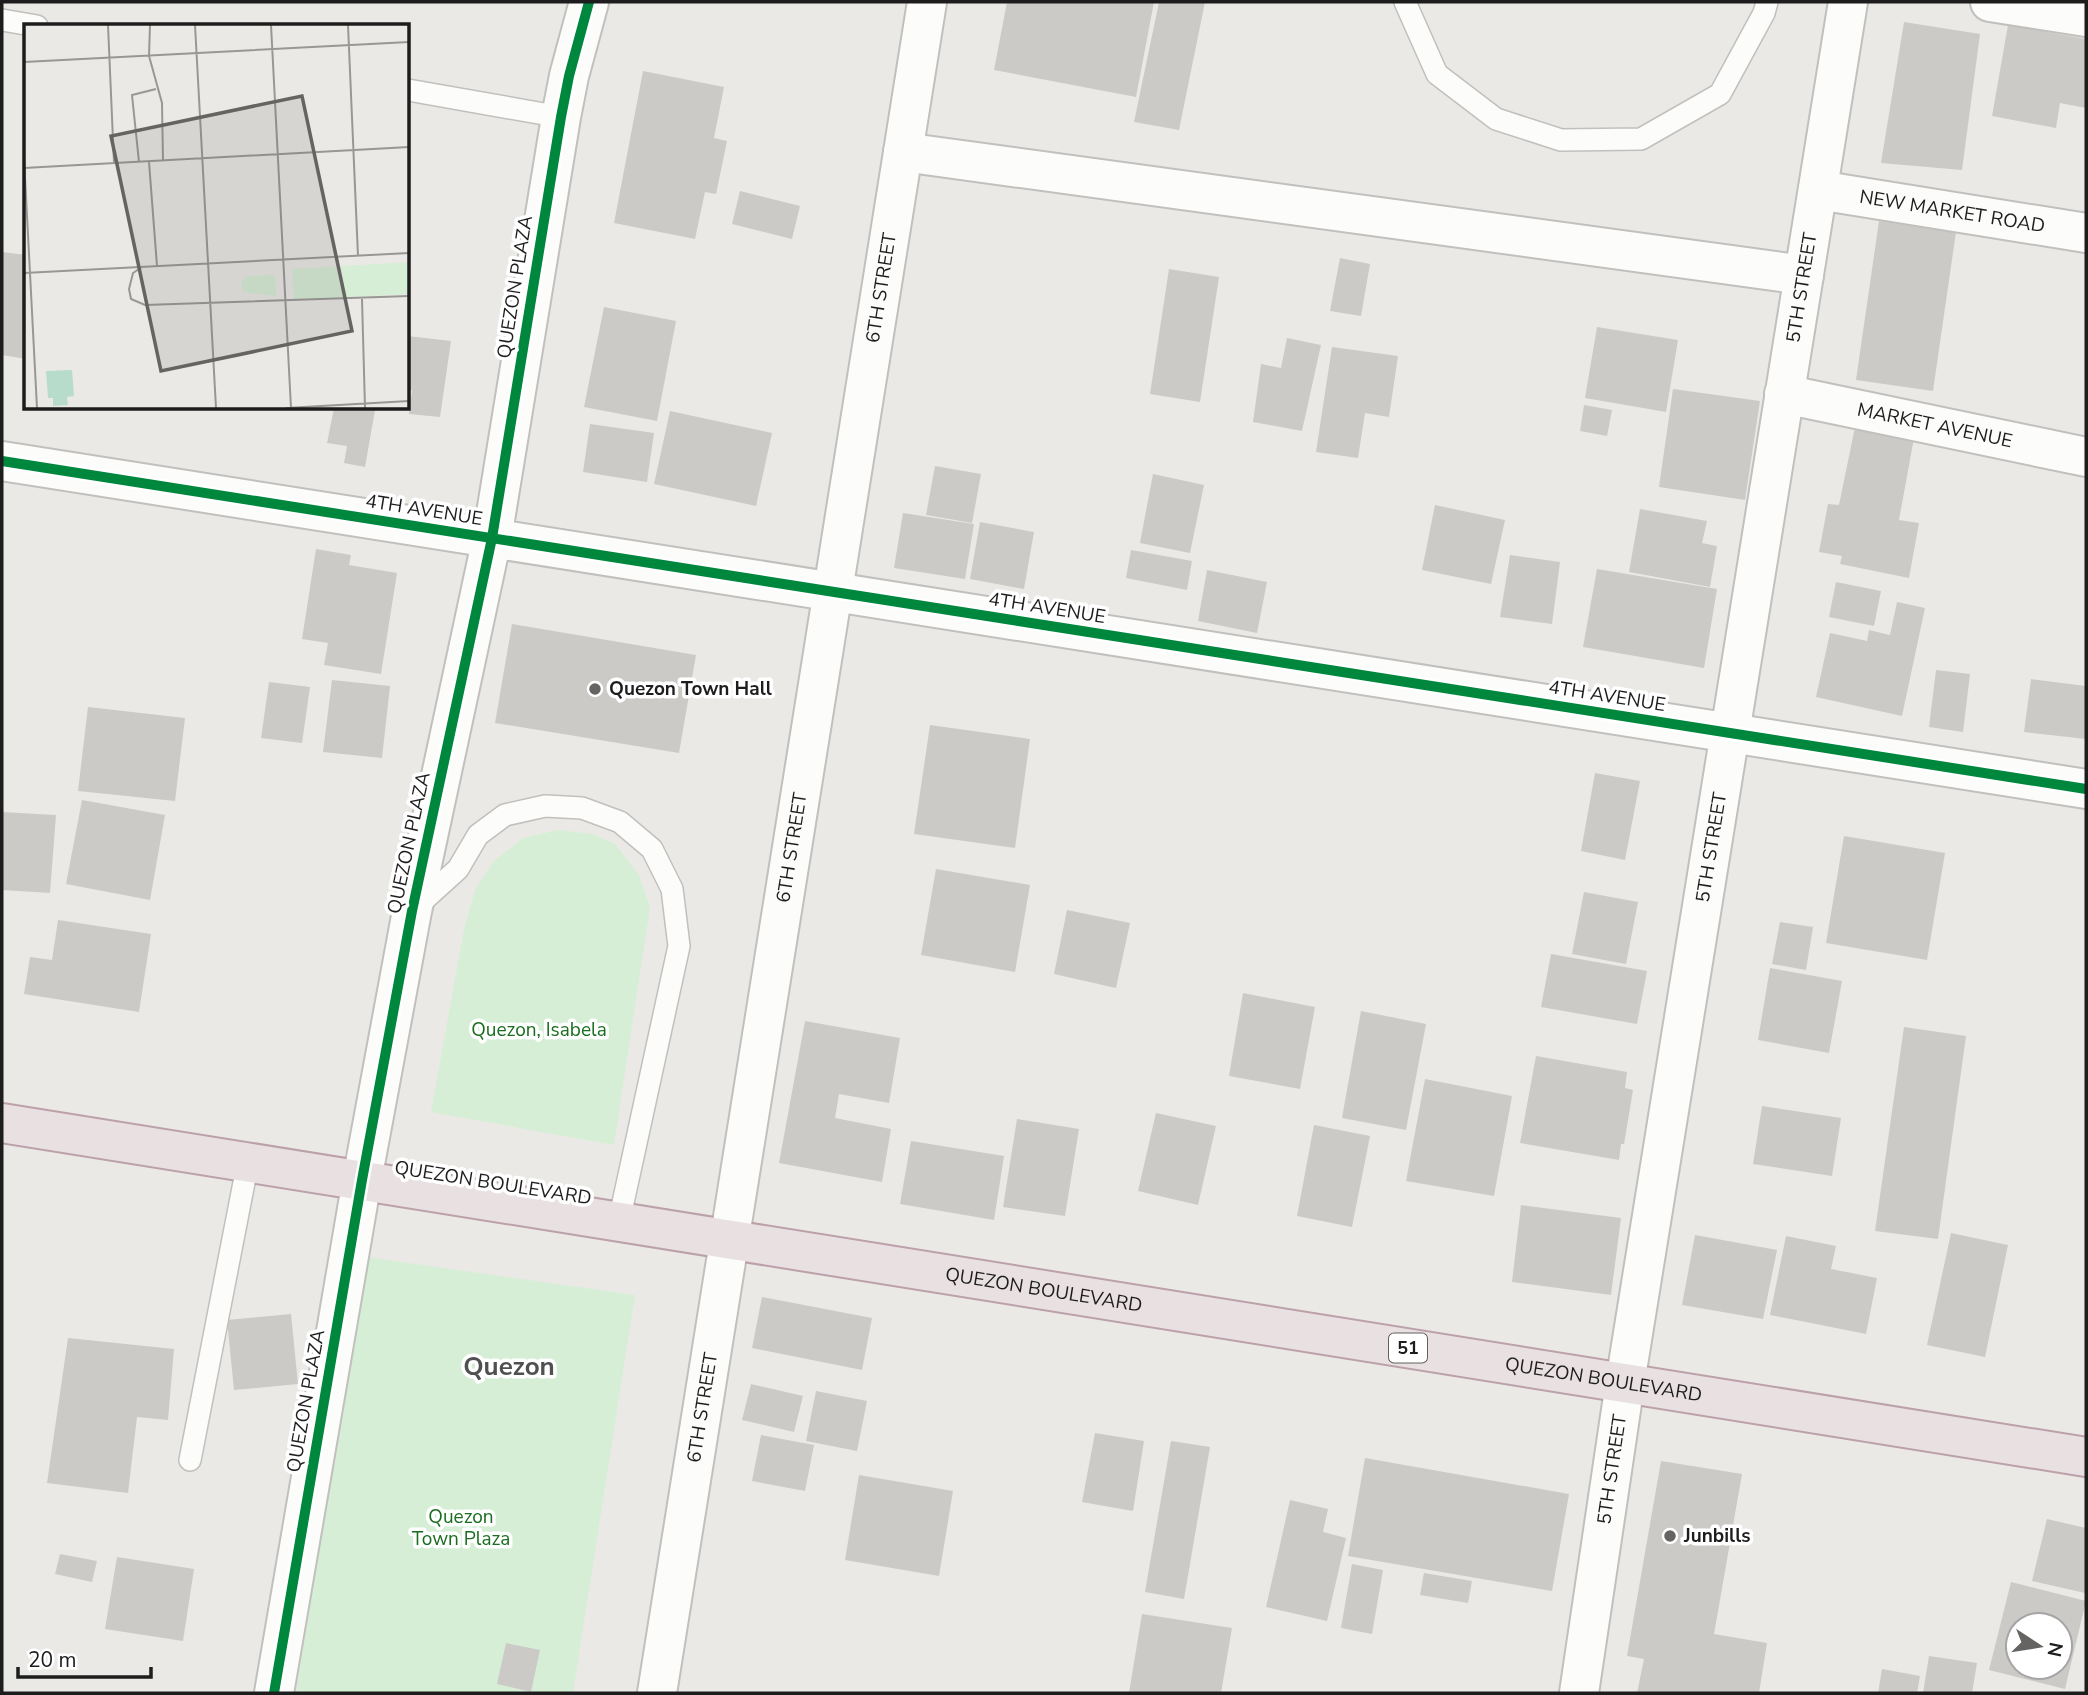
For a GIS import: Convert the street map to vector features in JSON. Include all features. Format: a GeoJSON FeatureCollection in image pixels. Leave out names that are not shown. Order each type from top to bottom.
{"type":"FeatureCollection","features":[{"type":"Feature","properties":{"kind":"highway","name":"QUEZON BOULEVARD"},"geometry":{"type":"LineString","coordinates":[[2,1123],[2086,1457]]}},
{"type":"Feature","properties":{"kind":"street","name":"QUEZON PLAZA"},"geometry":{"type":"LineString","coordinates":[[274,1693],[362,1180],[412,911],[492,538],[561,117],[589,2]]}},
{"type":"Feature","properties":{"kind":"street","name":"5TH STREET"},"geometry":{"type":"LineString","coordinates":[[1578,1693],[1625,1383],[1848,2]]}},
{"type":"Feature","properties":{"kind":"street"},"geometry":{"type":"LineString","coordinates":[[1990,2],[2086,18]]}},
{"type":"Feature","properties":{"kind":"street","name":"6TH STREET"},"geometry":{"type":"LineString","coordinates":[[657,1693],[903,152],[920,10]]}},
{"type":"Feature","properties":{"kind":"street"},"geometry":{"type":"LineString","coordinates":[[903,152],[1804,275]]}},
{"type":"Feature","properties":{"kind":"street","name":"NEW MARKET ROAD"},"geometry":{"type":"LineString","coordinates":[[1818,190],[2086,233]]}},
{"type":"Feature","properties":{"kind":"street","name":"MARKET AVENUE"},"geometry":{"type":"LineString","coordinates":[[1784,394],[2086,457]]}},
{"type":"Feature","properties":{"kind":"street","name":"4TH AVENUE"},"geometry":{"type":"LineString","coordinates":[[2,461],[2086,789]]}},
{"type":"Feature","properties":{"kind":"lane"},"geometry":{"type":"LineString","coordinates":[[1405,2],[1437,74],[1496,119],[1561,140],[1641,139],[1720,94],[1764,13],[1767,2]]}},
{"type":"Feature","properties":{"kind":"lane"},"geometry":{"type":"LineString","coordinates":[[2,20],[25,24]]}},
{"type":"Feature","properties":{"kind":"lane"},"geometry":{"type":"LineString","coordinates":[[410,90],[561,117]]}},
{"type":"Feature","properties":{"kind":"lane"},"geometry":{"type":"LineString","coordinates":[[412,911],[458,869],[478,835],[505,815],[545,807],[582,808],[620,822],[652,849],[672,889],[679,946],[619,1221]]}},
{"type":"Feature","properties":{"kind":"lane"},"geometry":{"type":"LineString","coordinates":[[190,1460],[248,1162]]}},
{"type":"Feature","properties":{"kind":"green space","name":"Quezon, Isabela"},"geometry":{"type":"Polygon","coordinates":[[[558,830],[593,834],[615,844],[639,875],[650,907],[614,1145],[431,1112],[464,929],[475,890],[494,861],[523,838],[558,830]]]}},
{"type":"Feature","properties":{"kind":"green space","name":"Quezon Town Plaza"},"geometry":{"type":"Polygon","coordinates":[[[366,1257],[635,1295],[573,1693],[296,1693],[366,1257]]]}},
{"type":"Feature","properties":{"kind":"building"},"geometry":{"type":"Polygon","coordinates":[[[1007,2],[1154,2],[1136,97],[994,70],[1007,2]]]}},
{"type":"Feature","properties":{"kind":"building"},"geometry":{"type":"Polygon","coordinates":[[[1159,2],[1205,2],[1179,130],[1134,122],[1159,2]]]}},
{"type":"Feature","properties":{"kind":"building"},"geometry":{"type":"Polygon","coordinates":[[[1904,22],[1980,34],[1962,170],[1881,163],[1904,22]]]}},
{"type":"Feature","properties":{"kind":"building"},"geometry":{"type":"Polygon","coordinates":[[[2008,25],[2086,39],[2086,108],[2060,103],[2056,128],[1992,116],[2008,25]]]}},
{"type":"Feature","properties":{"kind":"building"},"geometry":{"type":"Polygon","coordinates":[[[643,71],[724,87],[714,138],[727,141],[716,194],[705,192],[695,239],[614,223],[643,71]]]}},
{"type":"Feature","properties":{"kind":"building"},"geometry":{"type":"Polygon","coordinates":[[[740,191],[800,206],[792,239],[732,224],[740,191]]]}},
{"type":"Feature","properties":{"kind":"building"},"geometry":{"type":"Polygon","coordinates":[[[1879,221],[1956,232],[1933,391],[1856,380],[1879,221]]]}},
{"type":"Feature","properties":{"kind":"building"},"geometry":{"type":"Polygon","coordinates":[[[2,252],[24,255],[24,359],[2,355],[2,252]]]}},
{"type":"Feature","properties":{"kind":"building"},"geometry":{"type":"Polygon","coordinates":[[[1340,258],[1370,264],[1361,316],[1330,311],[1340,258]]]}},
{"type":"Feature","properties":{"kind":"building"},"geometry":{"type":"Polygon","coordinates":[[[1169,269],[1219,277],[1200,402],[1150,394],[1169,269]]]}},
{"type":"Feature","properties":{"kind":"building"},"geometry":{"type":"Polygon","coordinates":[[[604,307],[676,321],[657,421],[584,407],[604,307]]]}},
{"type":"Feature","properties":{"kind":"building"},"geometry":{"type":"Polygon","coordinates":[[[1597,327],[1678,340],[1666,412],[1585,398],[1597,327]]]}},
{"type":"Feature","properties":{"kind":"building"},"geometry":{"type":"Polygon","coordinates":[[[410,336],[451,341],[440,417],[409,414],[412,390],[410,336]]]}},
{"type":"Feature","properties":{"kind":"building"},"geometry":{"type":"Polygon","coordinates":[[[1287,338],[1321,345],[1302,431],[1253,422],[1261,364],[1281,368],[1287,338]]]}},
{"type":"Feature","properties":{"kind":"building"},"geometry":{"type":"Polygon","coordinates":[[[1332,347],[1398,356],[1389,417],[1365,413],[1358,458],[1316,452],[1332,347]]]}},
{"type":"Feature","properties":{"kind":"building"},"geometry":{"type":"Polygon","coordinates":[[[1673,389],[1760,401],[1745,500],[1659,487],[1673,389]]]}},
{"type":"Feature","properties":{"kind":"building"},"geometry":{"type":"Polygon","coordinates":[[[1584,405],[1612,410],[1607,436],[1580,431],[1584,405]]]}},
{"type":"Feature","properties":{"kind":"building"},"geometry":{"type":"Polygon","coordinates":[[[334,410],[375,410],[365,467],[344,463],[347,446],[327,443],[334,410]]]}},
{"type":"Feature","properties":{"kind":"building"},"geometry":{"type":"Polygon","coordinates":[[[670,411],[772,433],[756,506],[654,484],[670,411]]]}},
{"type":"Feature","properties":{"kind":"building"},"geometry":{"type":"Polygon","coordinates":[[[590,424],[654,433],[647,482],[583,472],[590,424]]]}},
{"type":"Feature","properties":{"kind":"building"},"geometry":{"type":"Polygon","coordinates":[[[1855,427],[1914,438],[1899,520],[1919,523],[1909,578],[1840,564],[1842,556],[1819,552],[1828,504],[1839,505],[1855,427]]]}},
{"type":"Feature","properties":{"kind":"building"},"geometry":{"type":"Polygon","coordinates":[[[935,466],[981,474],[972,523],[926,515],[935,466]]]}},
{"type":"Feature","properties":{"kind":"building"},"geometry":{"type":"Polygon","coordinates":[[[1153,474],[1204,485],[1190,553],[1140,543],[1153,474]]]}},
{"type":"Feature","properties":{"kind":"building"},"geometry":{"type":"Polygon","coordinates":[[[1435,505],[1505,520],[1491,584],[1422,570],[1435,505]]]}},
{"type":"Feature","properties":{"kind":"building"},"geometry":{"type":"Polygon","coordinates":[[[1640,509],[1707,521],[1702,543],[1717,546],[1710,587],[1629,572],[1640,509]]]}},
{"type":"Feature","properties":{"kind":"building"},"geometry":{"type":"Polygon","coordinates":[[[903,513],[974,524],[965,579],[894,568],[903,513]]]}},
{"type":"Feature","properties":{"kind":"building"},"geometry":{"type":"Polygon","coordinates":[[[980,522],[1034,532],[1024,589],[970,579],[980,522]]]}},
{"type":"Feature","properties":{"kind":"building"},"geometry":{"type":"Polygon","coordinates":[[[316,549],[351,555],[349,565],[397,573],[381,674],[324,665],[328,643],[302,639],[316,549]]]}},
{"type":"Feature","properties":{"kind":"building"},"geometry":{"type":"Polygon","coordinates":[[[1131,550],[1192,561],[1187,590],[1126,578],[1131,550]]]}},
{"type":"Feature","properties":{"kind":"building"},"geometry":{"type":"Polygon","coordinates":[[[1510,555],[1560,562],[1552,624],[1500,617],[1510,555]]]}},
{"type":"Feature","properties":{"kind":"building"},"geometry":{"type":"Polygon","coordinates":[[[1597,569],[1717,589],[1704,668],[1583,647],[1597,569]]]}},
{"type":"Feature","properties":{"kind":"building"},"geometry":{"type":"Polygon","coordinates":[[[1207,570],[1267,582],[1257,633],[1198,621],[1207,570]]]}},
{"type":"Feature","properties":{"kind":"building"},"geometry":{"type":"Polygon","coordinates":[[[1836,582],[1881,591],[1874,626],[1829,617],[1836,582]]]}},
{"type":"Feature","properties":{"kind":"building"},"geometry":{"type":"Polygon","coordinates":[[[1897,602],[1925,608],[1902,716],[1816,697],[1830,633],[1867,641],[1869,630],[1890,635],[1897,602]]]}},
{"type":"Feature","properties":{"kind":"building","name":"Quezon Town Hall"},"geometry":{"type":"Polygon","coordinates":[[[512,624],[696,655],[679,753],[495,723],[512,624]]]}},
{"type":"Feature","properties":{"kind":"building"},"geometry":{"type":"Polygon","coordinates":[[[1936,670],[1970,674],[1963,732],[1929,727],[1936,670]]]}},
{"type":"Feature","properties":{"kind":"building"},"geometry":{"type":"Polygon","coordinates":[[[2031,679],[2086,686],[2086,739],[2024,732],[2031,679]]]}},
{"type":"Feature","properties":{"kind":"building"},"geometry":{"type":"Polygon","coordinates":[[[332,680],[390,686],[382,758],[323,752],[332,680]]]}},
{"type":"Feature","properties":{"kind":"building"},"geometry":{"type":"Polygon","coordinates":[[[269,682],[310,687],[302,743],[261,738],[269,682]]]}},
{"type":"Feature","properties":{"kind":"building"},"geometry":{"type":"Polygon","coordinates":[[[88,707],[185,718],[175,801],[78,791],[88,707]]]}},
{"type":"Feature","properties":{"kind":"building"},"geometry":{"type":"Polygon","coordinates":[[[930,725],[1030,739],[1015,848],[914,834],[930,725]]]}},
{"type":"Feature","properties":{"kind":"building"},"geometry":{"type":"Polygon","coordinates":[[[1595,773],[1640,781],[1625,860],[1581,851],[1595,773]]]}},
{"type":"Feature","properties":{"kind":"building"},"geometry":{"type":"Polygon","coordinates":[[[82,800],[165,815],[150,900],[66,884],[82,800]]]}},
{"type":"Feature","properties":{"kind":"building"},"geometry":{"type":"Polygon","coordinates":[[[2,812],[56,815],[50,893],[2,890],[2,812]]]}},
{"type":"Feature","properties":{"kind":"building"},"geometry":{"type":"Polygon","coordinates":[[[1844,836],[1945,853],[1927,960],[1826,943],[1844,836]]]}},
{"type":"Feature","properties":{"kind":"building"},"geometry":{"type":"Polygon","coordinates":[[[936,869],[1030,885],[1015,972],[921,955],[936,869]]]}},
{"type":"Feature","properties":{"kind":"building"},"geometry":{"type":"Polygon","coordinates":[[[1584,892],[1638,902],[1626,964],[1572,954],[1584,892]]]}},
{"type":"Feature","properties":{"kind":"building"},"geometry":{"type":"Polygon","coordinates":[[[1067,910],[1130,923],[1116,988],[1054,974],[1067,910]]]}},
{"type":"Feature","properties":{"kind":"building"},"geometry":{"type":"Polygon","coordinates":[[[58,920],[151,934],[139,1012],[24,994],[30,957],[52,960],[58,920]]]}},
{"type":"Feature","properties":{"kind":"building"},"geometry":{"type":"Polygon","coordinates":[[[1780,922],[1813,927],[1806,970],[1772,964],[1780,922]]]}},
{"type":"Feature","properties":{"kind":"building"},"geometry":{"type":"Polygon","coordinates":[[[1551,954],[1647,971],[1637,1024],[1541,1007],[1551,954]]]}},
{"type":"Feature","properties":{"kind":"building"},"geometry":{"type":"Polygon","coordinates":[[[1770,968],[1842,981],[1829,1053],[1758,1040],[1770,968]]]}},
{"type":"Feature","properties":{"kind":"building"},"geometry":{"type":"Polygon","coordinates":[[[1243,993],[1315,1007],[1300,1089],[1229,1076],[1243,993]]]}},
{"type":"Feature","properties":{"kind":"building"},"geometry":{"type":"Polygon","coordinates":[[[1361,1011],[1426,1024],[1406,1130],[1342,1118],[1361,1011]]]}},
{"type":"Feature","properties":{"kind":"building"},"geometry":{"type":"Polygon","coordinates":[[[805,1021],[900,1038],[889,1103],[839,1094],[835,1118],[891,1129],[882,1182],[779,1163],[805,1021]]]}},
{"type":"Feature","properties":{"kind":"building"},"geometry":{"type":"Polygon","coordinates":[[[1904,1027],[1966,1036],[1938,1239],[1875,1231],[1904,1027]]]}},
{"type":"Feature","properties":{"kind":"building"},"geometry":{"type":"Polygon","coordinates":[[[1536,1056],[1627,1072],[1625,1088],[1633,1090],[1619,1160],[1520,1143],[1536,1056]]]}},
{"type":"Feature","properties":{"kind":"building"},"geometry":{"type":"Polygon","coordinates":[[[1425,1079],[1512,1096],[1494,1196],[1406,1181],[1425,1079]]]}},
{"type":"Feature","properties":{"kind":"building"},"geometry":{"type":"Polygon","coordinates":[[[1762,1106],[1841,1118],[1832,1176],[1753,1164],[1762,1106]]]}},
{"type":"Feature","properties":{"kind":"building"},"geometry":{"type":"Polygon","coordinates":[[[1156,1113],[1216,1126],[1198,1205],[1138,1191],[1156,1113]]]}},
{"type":"Feature","properties":{"kind":"building"},"geometry":{"type":"Polygon","coordinates":[[[1017,1119],[1079,1129],[1065,1216],[1003,1207],[1017,1119]]]}},
{"type":"Feature","properties":{"kind":"building"},"geometry":{"type":"Polygon","coordinates":[[[1314,1125],[1370,1136],[1352,1227],[1297,1216],[1314,1125]]]}},
{"type":"Feature","properties":{"kind":"building"},"geometry":{"type":"Polygon","coordinates":[[[911,1141],[1004,1156],[994,1220],[900,1204],[911,1141]]]}},
{"type":"Feature","properties":{"kind":"building"},"geometry":{"type":"Polygon","coordinates":[[[1521,1205],[1621,1218],[1611,1295],[1512,1282],[1521,1205]]]}},
{"type":"Feature","properties":{"kind":"building"},"geometry":{"type":"Polygon","coordinates":[[[1951,1233],[2008,1245],[1985,1357],[1927,1345],[1951,1233]]]}},
{"type":"Feature","properties":{"kind":"building"},"geometry":{"type":"Polygon","coordinates":[[[1695,1235],[1777,1250],[1763,1319],[1682,1305],[1695,1235]]]}},
{"type":"Feature","properties":{"kind":"building"},"geometry":{"type":"Polygon","coordinates":[[[1786,1236],[1836,1246],[1831,1269],[1877,1278],[1866,1334],[1770,1315],[1786,1236]]]}},
{"type":"Feature","properties":{"kind":"building"},"geometry":{"type":"Polygon","coordinates":[[[762,1297],[872,1318],[862,1370],[752,1348],[762,1297]]]}},
{"type":"Feature","properties":{"kind":"building"},"geometry":{"type":"Polygon","coordinates":[[[291,1314],[298,1384],[234,1390],[227,1320],[291,1314]]]}},
{"type":"Feature","properties":{"kind":"building"},"geometry":{"type":"Polygon","coordinates":[[[68,1338],[174,1349],[168,1420],[137,1417],[128,1493],[47,1483],[68,1338]]]}},
{"type":"Feature","properties":{"kind":"building"},"geometry":{"type":"Polygon","coordinates":[[[751,1384],[803,1396],[794,1432],[742,1420],[751,1384]]]}},
{"type":"Feature","properties":{"kind":"building"},"geometry":{"type":"Polygon","coordinates":[[[816,1391],[867,1401],[857,1451],[806,1441],[816,1391]]]}},
{"type":"Feature","properties":{"kind":"building"},"geometry":{"type":"Polygon","coordinates":[[[1095,1433],[1144,1441],[1133,1511],[1082,1502],[1095,1433]]]}},
{"type":"Feature","properties":{"kind":"building"},"geometry":{"type":"Polygon","coordinates":[[[761,1435],[814,1445],[805,1491],[752,1481],[761,1435]]]}},
{"type":"Feature","properties":{"kind":"building"},"geometry":{"type":"Polygon","coordinates":[[[1171,1441],[1210,1447],[1184,1599],[1145,1592],[1171,1441]]]}},
{"type":"Feature","properties":{"kind":"building"},"geometry":{"type":"Polygon","coordinates":[[[1365,1458],[1569,1494],[1552,1591],[1348,1556],[1365,1458]]]}},
{"type":"Feature","properties":{"kind":"building"},"geometry":{"type":"Polygon","coordinates":[[[1661,1461],[1742,1474],[1714,1634],[1767,1643],[1759,1693],[1637,1693],[1644,1659],[1627,1656],[1661,1461]]]}},
{"type":"Feature","properties":{"kind":"building"},"geometry":{"type":"Polygon","coordinates":[[[859,1475],[953,1491],[939,1576],[845,1560],[859,1475]]]}},
{"type":"Feature","properties":{"kind":"building"},"geometry":{"type":"Polygon","coordinates":[[[1290,1500],[1328,1509],[1323,1532],[1346,1538],[1327,1621],[1266,1607],[1290,1500]]]}},
{"type":"Feature","properties":{"kind":"building"},"geometry":{"type":"Polygon","coordinates":[[[2047,1519],[2086,1528],[2085,1593],[2032,1581],[2047,1519]]]}},
{"type":"Feature","properties":{"kind":"building"},"geometry":{"type":"Polygon","coordinates":[[[60,1554],[97,1561],[92,1582],[55,1574],[60,1554]]]}},
{"type":"Feature","properties":{"kind":"building"},"geometry":{"type":"Polygon","coordinates":[[[117,1557],[194,1569],[183,1641],[105,1629],[117,1557]]]}},
{"type":"Feature","properties":{"kind":"building"},"geometry":{"type":"Polygon","coordinates":[[[1352,1564],[1383,1570],[1372,1634],[1341,1628],[1352,1564]]]}},
{"type":"Feature","properties":{"kind":"building"},"geometry":{"type":"Polygon","coordinates":[[[1424,1573],[1472,1581],[1468,1603],[1420,1595],[1424,1573]]]}},
{"type":"Feature","properties":{"kind":"building"},"geometry":{"type":"Polygon","coordinates":[[[2011,1582],[2086,1601],[2074,1651],[2074,1611],[2004,1611],[2004,1674],[1989,1670],[2011,1582]]]}},
{"type":"Feature","properties":{"kind":"building"},"geometry":{"type":"Polygon","coordinates":[[[1142,1614],[1232,1628],[1221,1693],[1129,1693],[1142,1614]]]}},
{"type":"Feature","properties":{"kind":"building"},"geometry":{"type":"Polygon","coordinates":[[[506,1643],[540,1650],[531,1692],[497,1684],[506,1643]]]}},
{"type":"Feature","properties":{"kind":"building"},"geometry":{"type":"Polygon","coordinates":[[[1929,1656],[1977,1663],[1972,1693],[1923,1693],[1929,1656]]]}},
{"type":"Feature","properties":{"kind":"building"},"geometry":{"type":"Polygon","coordinates":[[[1882,1669],[1920,1676],[1917,1693],[1878,1693],[1882,1669]]]}},
{"type":"Feature","properties":{"kind":"building"},"geometry":{"type":"Polygon","coordinates":[[[2033,1681],[2067,1681],[2065,1689],[2033,1681]]]}},
{"type":"Feature","properties":{"kind":"cycle path"},"geometry":{"type":"LineString","coordinates":[[274,1693],[362,1180],[412,911],[492,538],[561,117],[589,2]]}},
{"type":"Feature","properties":{"kind":"cycle path"},"geometry":{"type":"LineString","coordinates":[[2,461],[2086,789]]}},
{"type":"Feature","properties":{"kind":"place","name":"Quezon Town Hall"},"geometry":{"type":"Point","coordinates":[595,689]}},
{"type":"Feature","properties":{"kind":"place","name":"Junbills"},"geometry":{"type":"Point","coordinates":[1670,1536]}},
{"type":"Feature","properties":{"kind":"district","name":"Quezon"},"geometry":{"type":"Point","coordinates":[509,1366]}}]}
